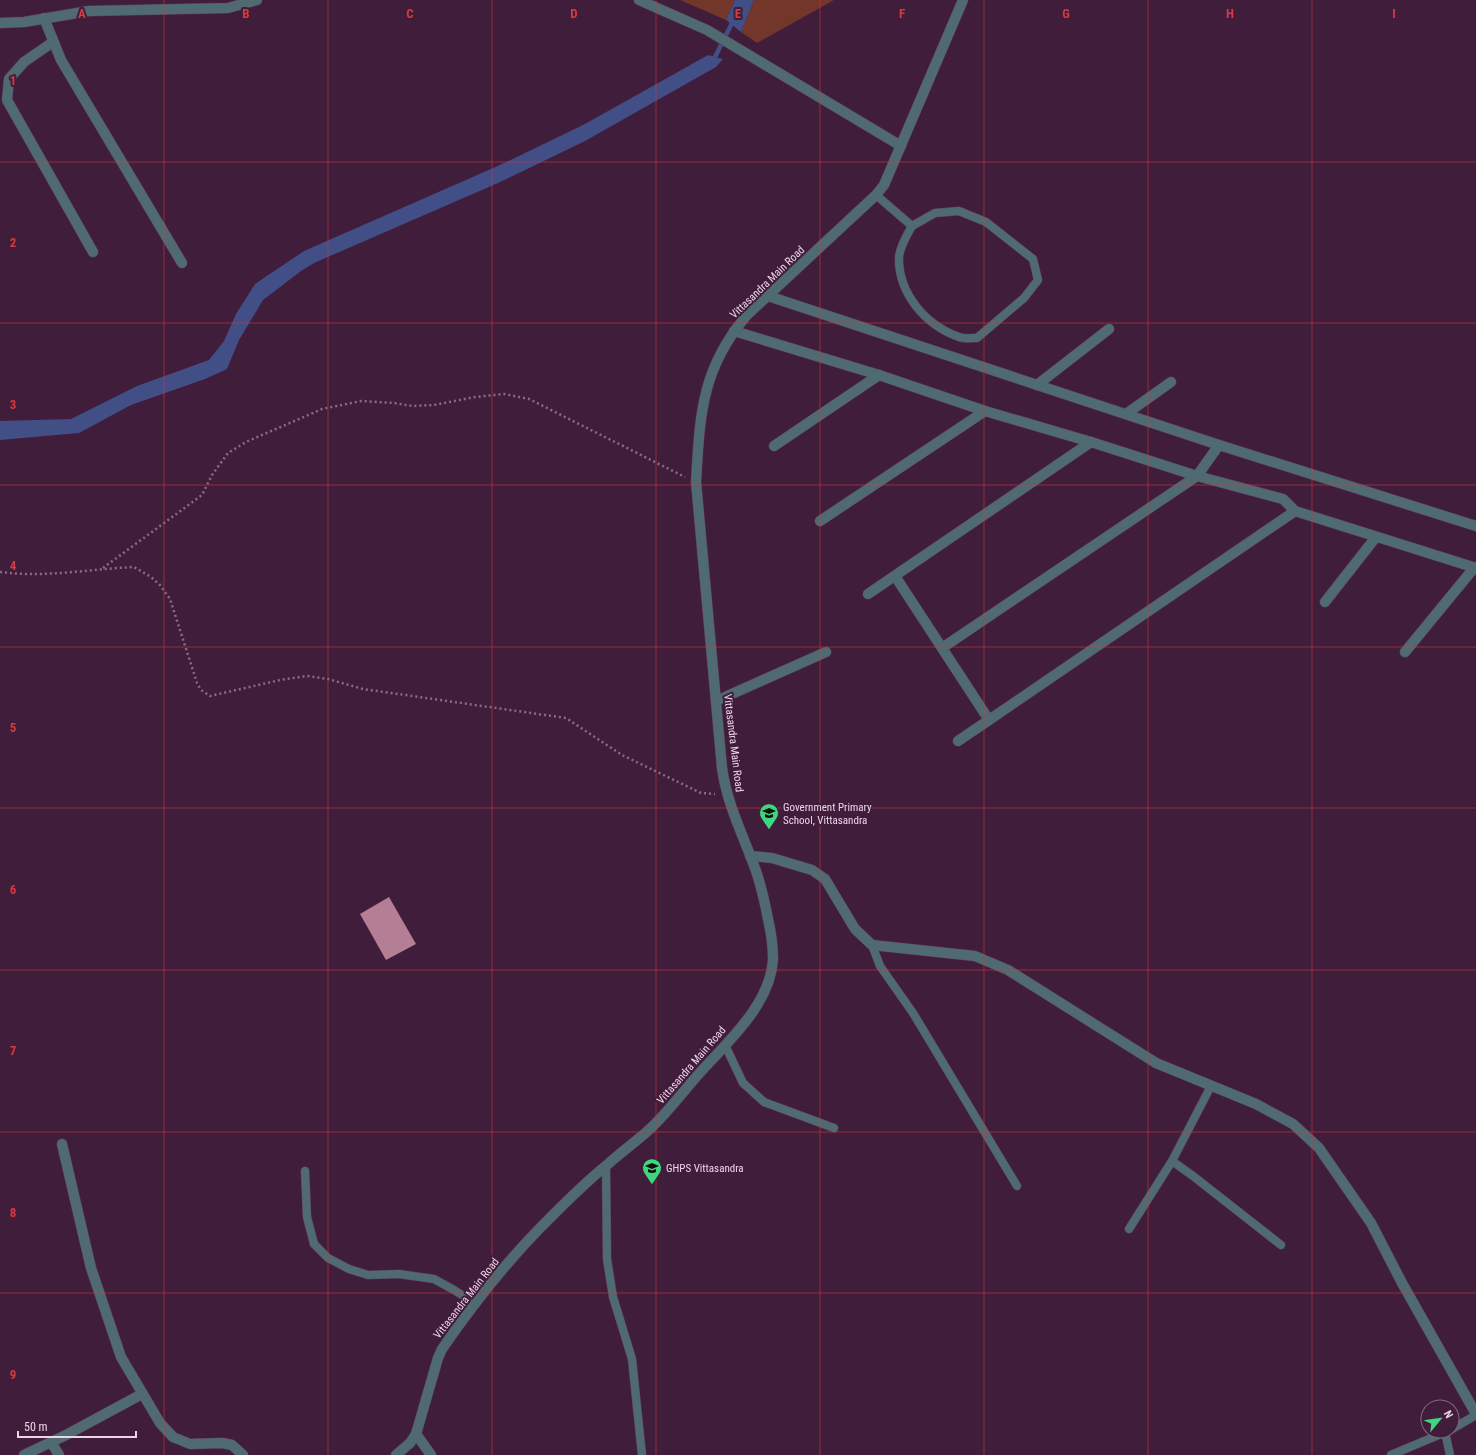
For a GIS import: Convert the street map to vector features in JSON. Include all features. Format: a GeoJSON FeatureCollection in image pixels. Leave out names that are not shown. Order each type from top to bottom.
{"type":"FeatureCollection","features":[{"type":"Feature","properties":{"kind":"street"},"geometry":{"type":"LineString","coordinates":[[0,23],[24,22],[89,11],[228,8],[257,0]]}},
{"type":"Feature","properties":{"kind":"street"},"geometry":{"type":"LineString","coordinates":[[639,0],[707,30],[901,146]]}},
{"type":"Feature","properties":{"kind":"street","name":"Vittasandra Main Road"},"geometry":{"type":"LineString","coordinates":[[396,1455],[410,1444],[416,1434],[440,1353],[447,1341],[512,1258],[559,1209],[606,1165],[650,1129],[725,1045],[756,1006],[765,990],[772,971],[770,928],[756,872],[728,796],[722,768],[696,482],[698,446],[704,398],[716,361],[734,331],[747,315],[876,195],[889,176],[963,0]]}},
{"type":"Feature","properties":{"kind":"street"},"geometry":{"type":"LineString","coordinates":[[44,18],[61,60],[182,262]]}},
{"type":"Feature","properties":{"kind":"street"},"geometry":{"type":"LineString","coordinates":[[53,42],[24,62],[9,79],[7,100],[93,252]]}},
{"type":"Feature","properties":{"kind":"street"},"geometry":{"type":"LineString","coordinates":[[768,296],[1219,445],[1476,526]]}},
{"type":"Feature","properties":{"kind":"street"},"geometry":{"type":"LineString","coordinates":[[1036,385],[1109,329]]}},
{"type":"Feature","properties":{"kind":"street"},"geometry":{"type":"LineString","coordinates":[[734,331],[879,375],[985,411],[1091,442],[1198,476],[1283,499],[1296,511],[1475,568],[1405,652]]}},
{"type":"Feature","properties":{"kind":"street"},"geometry":{"type":"LineString","coordinates":[[774,446],[879,375]]}},
{"type":"Feature","properties":{"kind":"street"},"geometry":{"type":"LineString","coordinates":[[1126,414],[1171,382]]}},
{"type":"Feature","properties":{"kind":"street"},"geometry":{"type":"LineString","coordinates":[[820,520],[985,411]]}},
{"type":"Feature","properties":{"kind":"street"},"geometry":{"type":"LineString","coordinates":[[868,594],[1091,442]]}},
{"type":"Feature","properties":{"kind":"street"},"geometry":{"type":"LineString","coordinates":[[942,648],[1198,476],[1219,445]]}},
{"type":"Feature","properties":{"kind":"street"},"geometry":{"type":"LineString","coordinates":[[958,741],[1296,511]]}},
{"type":"Feature","properties":{"kind":"street"},"geometry":{"type":"LineString","coordinates":[[1325,602],[1376,536]]}},
{"type":"Feature","properties":{"kind":"street"},"geometry":{"type":"LineString","coordinates":[[895,576],[989,720]]}},
{"type":"Feature","properties":{"kind":"street"},"geometry":{"type":"LineString","coordinates":[[716,701],[826,652]]}},
{"type":"Feature","properties":{"kind":"street"},"geometry":{"type":"LineString","coordinates":[[750,856],[772,858],[786,862],[812,870],[825,879],[855,929],[872,945],[974,956],[1008,970],[1156,1063],[1256,1104],[1293,1124],[1319,1148],[1371,1222],[1402,1283],[1476,1415]]}},
{"type":"Feature","properties":{"kind":"street"},"geometry":{"type":"LineString","coordinates":[[62,1144],[91,1268],[120,1357],[160,1423],[173,1437],[190,1444],[222,1443],[232,1446],[243,1455]]}},
{"type":"Feature","properties":{"kind":"street"},"geometry":{"type":"LineString","coordinates":[[24,1455],[52,1442],[142,1394]]}},
{"type":"Feature","properties":{"kind":"street"},"geometry":{"type":"LineString","coordinates":[[416,1434],[431,1455]]}},
{"type":"Feature","properties":{"kind":"street"},"geometry":{"type":"LineString","coordinates":[[52,1442],[60,1455]]}},
{"type":"Feature","properties":{"kind":"lane"},"geometry":{"type":"LineString","coordinates":[[876,195],[912,226]]}},
{"type":"Feature","properties":{"kind":"lane"},"geometry":{"type":"LineString","coordinates":[[959,211],[986,222],[1033,258],[1038,280],[1024,298],[977,338],[960,338],[937,326],[915,307],[902,282],[899,256],[904,240],[912,226],[935,213],[959,211]]}},
{"type":"Feature","properties":{"kind":"lane"},"geometry":{"type":"LineString","coordinates":[[872,945],[880,966],[913,1012],[1017,1186]]}},
{"type":"Feature","properties":{"kind":"lane"},"geometry":{"type":"LineString","coordinates":[[725,1045],[744,1083],[764,1102],[834,1128]]}},
{"type":"Feature","properties":{"kind":"lane"},"geometry":{"type":"LineString","coordinates":[[1129,1228],[1172,1161],[1211,1086]]}},
{"type":"Feature","properties":{"kind":"lane"},"geometry":{"type":"LineString","coordinates":[[1172,1161],[1199,1180],[1281,1245]]}},
{"type":"Feature","properties":{"kind":"lane"},"geometry":{"type":"LineString","coordinates":[[606,1165],[607,1259],[613,1297],[632,1359],[642,1455]]}},
{"type":"Feature","properties":{"kind":"lane"},"geometry":{"type":"LineString","coordinates":[[305,1171],[307,1217],[314,1244],[328,1258],[349,1269],[368,1275],[399,1274],[434,1279],[476,1304]]}},
{"type":"Feature","properties":{"kind":"lane"},"geometry":{"type":"LineString","coordinates":[[1460,1424],[1476,1415]]}},
{"type":"Feature","properties":{"kind":"lane"},"geometry":{"type":"LineString","coordinates":[[1391,1455],[1429,1439]]}},
{"type":"Feature","properties":{"kind":"lane"},"geometry":{"type":"LineString","coordinates":[[1449,1439],[1450,1455]]}},
{"type":"Feature","properties":{"kind":"path"},"geometry":{"type":"LineString","coordinates":[[102,569],[202,495],[212,475],[228,453],[246,442],[322,409],[361,401],[413,406],[434,405],[475,397],[504,394],[529,399],[696,482]]}},
{"type":"Feature","properties":{"kind":"path"},"geometry":{"type":"LineString","coordinates":[[0,572],[18,574],[54,574],[134,567],[151,576],[160,585],[170,599],[197,683],[201,690],[210,696],[280,680],[307,676],[328,679],[371,690],[566,718],[622,755],[701,793],[728,796]]}},
{"type":"Feature","properties":{"kind":"shaded area"},"geometry":{"type":"Polygon","coordinates":[[[680,0],[735,0],[726,20],[680,0]]]}},
{"type":"Feature","properties":{"kind":"shaded area"},"geometry":{"type":"Polygon","coordinates":[[[754,0],[834,0],[757,43],[741,32],[754,0]]]}},
{"type":"Feature","properties":{"kind":"water"},"geometry":{"type":"Polygon","coordinates":[[[735,0],[754,0],[741,32],[726,20],[735,0]]]}},
{"type":"Feature","properties":{"kind":"water"},"geometry":{"type":"Polygon","coordinates":[[[708,55],[723,59],[716,67],[585,141],[498,183],[314,263],[301,271],[263,300],[239,340],[227,369],[205,379],[131,405],[79,433],[0,440],[0,421],[71,419],[137,386],[209,360],[224,341],[236,314],[255,284],[304,251],[500,165],[585,124],[708,55]]]}},
{"type":"Feature","properties":{"kind":"building"},"geometry":{"type":"Polygon","coordinates":[[[389,897],[416,944],[386,960],[360,914],[389,897]]]}},
{"type":"Feature","properties":{"kind":"waterway"},"geometry":{"type":"LineString","coordinates":[[713,61],[734,19]]}},
{"type":"Feature","properties":{"kind":"place","name":"Government Primary School, Vittasandra"},"geometry":{"type":"Point","coordinates":[769,830]}},
{"type":"Feature","properties":{"kind":"place","name":"GHPS Vittasandra"},"geometry":{"type":"Point","coordinates":[652,1185]}}]}
